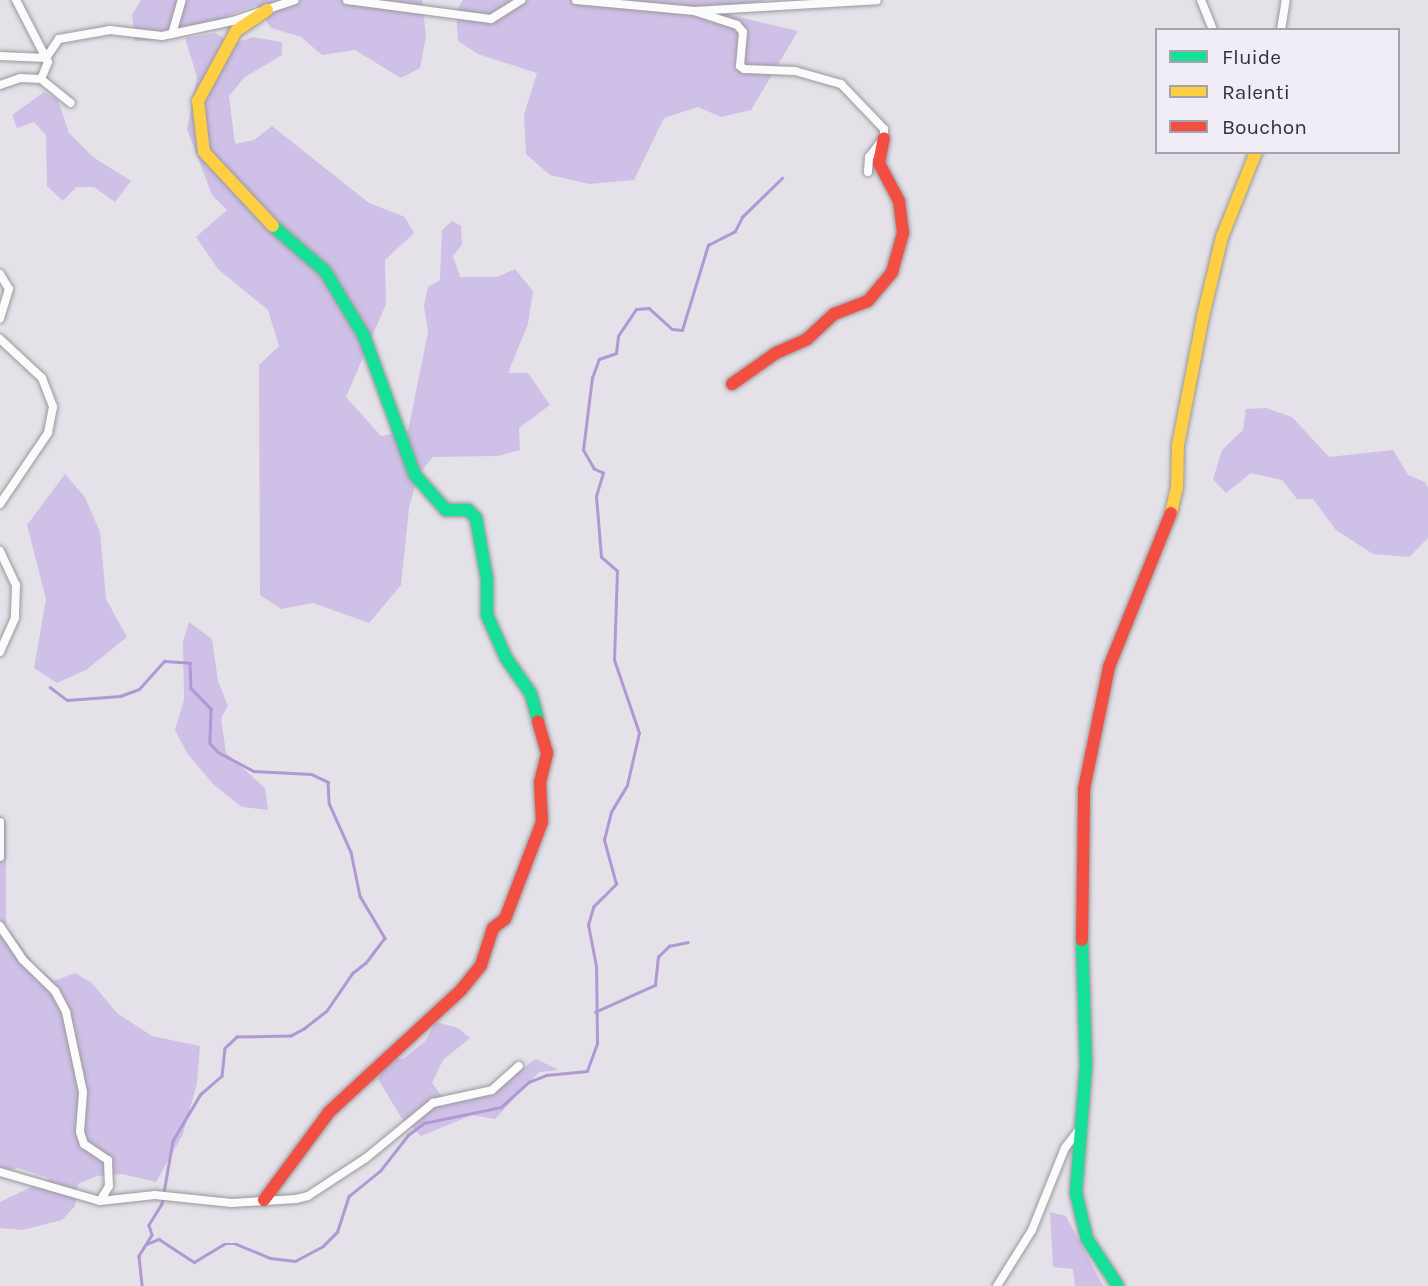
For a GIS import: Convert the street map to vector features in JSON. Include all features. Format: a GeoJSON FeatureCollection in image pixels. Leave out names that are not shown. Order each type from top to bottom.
{"type":"FeatureCollection","features":[{"type":"Feature","properties":{"kind":"street"},"geometry":{"type":"LineString","coordinates":[[16,0],[46,58]]}},
{"type":"Feature","properties":{"kind":"street"},"geometry":{"type":"LineString","coordinates":[[172,34],[182,0]]}},
{"type":"Feature","properties":{"kind":"street"},"geometry":{"type":"LineString","coordinates":[[41,79],[46,58],[59,39],[110,30],[141,36],[172,34],[267,10],[295,0]]}},
{"type":"Feature","properties":{"kind":"street"},"geometry":{"type":"LineString","coordinates":[[347,0],[491,19],[521,0]]}},
{"type":"Feature","properties":{"kind":"street"},"geometry":{"type":"LineString","coordinates":[[576,0],[694,11],[877,0]]}},
{"type":"Feature","properties":{"kind":"street"},"geometry":{"type":"LineString","coordinates":[[1201,0],[1212,28]]}},
{"type":"Feature","properties":{"kind":"street"},"geometry":{"type":"LineString","coordinates":[[1281,28],[1286,0]]}},
{"type":"Feature","properties":{"kind":"street"},"geometry":{"type":"LineString","coordinates":[[264,1200],[329,1112],[461,990],[481,965],[493,928],[505,919],[537,840],[541,822],[540,782],[547,753],[531,694],[506,658],[487,615],[487,579],[476,518],[468,510],[446,510],[415,475],[364,336],[325,271],[260,215],[204,152],[198,102],[204,83],[236,31],[267,10]]}},
{"type":"Feature","properties":{"kind":"street"},"geometry":{"type":"LineString","coordinates":[[694,11],[737,25],[743,32],[740,66],[744,69],[795,71],[842,84],[873,115],[884,138],[879,163],[899,201],[903,233],[892,272],[868,301],[834,314],[807,339],[776,353],[732,384]]}},
{"type":"Feature","properties":{"kind":"street"},"geometry":{"type":"LineString","coordinates":[[0,56],[46,58]]}},
{"type":"Feature","properties":{"kind":"street"},"geometry":{"type":"LineString","coordinates":[[0,85],[20,78],[41,79],[71,103]]}},
{"type":"Feature","properties":{"kind":"street"},"geometry":{"type":"LineString","coordinates":[[868,173],[872,149],[884,138]]}},
{"type":"Feature","properties":{"kind":"street"},"geometry":{"type":"LineString","coordinates":[[1118,1286],[1096,1259],[1077,1209],[1086,1065],[1080,882],[1084,789],[1109,667],[1169,520],[1177,488],[1179,435],[1206,303],[1222,237],[1256,154]]}},
{"type":"Feature","properties":{"kind":"street"},"geometry":{"type":"LineString","coordinates":[[0,275],[9,289],[0,320]]}},
{"type":"Feature","properties":{"kind":"street"},"geometry":{"type":"LineString","coordinates":[[0,339],[42,378],[53,407],[48,433],[0,504]]}},
{"type":"Feature","properties":{"kind":"street"},"geometry":{"type":"LineString","coordinates":[[0,551],[16,584],[15,618],[0,652]]}},
{"type":"Feature","properties":{"kind":"street"},"geometry":{"type":"LineString","coordinates":[[0,822],[0,857]]}},
{"type":"Feature","properties":{"kind":"street"},"geometry":{"type":"LineString","coordinates":[[0,926],[23,960],[55,991],[66,1012],[83,1092],[80,1132],[84,1144],[108,1160],[109,1186],[100,1201]]}},
{"type":"Feature","properties":{"kind":"street"},"geometry":{"type":"LineString","coordinates":[[0,1172],[100,1201],[169,1195],[232,1203],[308,1196],[366,1158],[433,1103],[492,1090],[519,1066]]}},
{"type":"Feature","properties":{"kind":"street"},"geometry":{"type":"LineString","coordinates":[[997,1286],[1032,1230],[1065,1148],[1081,1126]]}},
{"type":"Feature","properties":{"kind":"shaded area"},"geometry":{"type":"Polygon","coordinates":[[[141,0],[422,0],[426,36],[420,68],[401,78],[355,50],[322,55],[301,37],[271,28],[256,5],[166,40],[135,41],[132,15],[141,0]]]}},
{"type":"Feature","properties":{"kind":"shaded area"},"geometry":{"type":"Polygon","coordinates":[[[463,0],[768,0],[709,10],[798,31],[751,110],[721,117],[698,107],[664,118],[634,180],[589,184],[550,175],[526,154],[524,115],[537,73],[478,54],[458,41],[456,11],[463,0]]]}},
{"type":"Feature","properties":{"kind":"shaded area"},"geometry":{"type":"Polygon","coordinates":[[[216,33],[232,44],[253,37],[282,42],[282,55],[245,77],[229,96],[235,144],[254,140],[272,126],[369,203],[405,217],[414,233],[385,260],[386,304],[346,397],[381,436],[408,431],[428,332],[424,306],[428,287],[440,280],[442,230],[452,221],[461,226],[462,245],[453,256],[460,277],[497,277],[515,269],[533,291],[528,324],[508,373],[528,373],[550,405],[519,428],[520,450],[498,456],[433,457],[418,475],[409,508],[401,585],[369,623],[313,603],[281,609],[260,595],[259,365],[279,346],[268,310],[218,269],[196,237],[227,210],[212,195],[187,129],[197,77],[185,38],[216,33]]]}},
{"type":"Feature","properties":{"kind":"shaded area"},"geometry":{"type":"Polygon","coordinates":[[[44,92],[58,100],[69,133],[93,157],[131,181],[115,202],[94,187],[76,187],[63,201],[47,186],[46,135],[34,122],[17,128],[12,115],[44,92]]]}},
{"type":"Feature","properties":{"kind":"shaded area"},"geometry":{"type":"Polygon","coordinates":[[[1266,408],[1292,417],[1329,457],[1393,450],[1408,475],[1425,482],[1428,488],[1428,538],[1409,557],[1373,554],[1336,530],[1313,499],[1297,499],[1282,480],[1251,473],[1226,493],[1213,479],[1222,450],[1243,430],[1246,409],[1266,408]]]}},
{"type":"Feature","properties":{"kind":"shaded area"},"geometry":{"type":"Polygon","coordinates":[[[65,474],[85,497],[100,532],[106,599],[127,637],[86,670],[57,683],[34,668],[46,599],[27,525],[65,474]]]}},
{"type":"Feature","properties":{"kind":"shaded area"},"geometry":{"type":"Polygon","coordinates":[[[189,622],[212,639],[218,681],[228,706],[221,718],[226,753],[265,788],[268,810],[242,807],[214,785],[187,753],[175,730],[184,700],[183,642],[189,622]]]}},
{"type":"Feature","properties":{"kind":"shaded area"},"geometry":{"type":"Polygon","coordinates":[[[0,814],[6,824],[6,926],[35,965],[54,981],[75,973],[92,983],[117,1013],[152,1036],[200,1046],[197,1083],[183,1134],[156,1182],[122,1174],[97,1176],[78,1184],[75,1206],[62,1220],[22,1230],[0,1228],[0,1202],[50,1178],[18,1168],[0,1171],[0,814]]]}},
{"type":"Feature","properties":{"kind":"shaded area"},"geometry":{"type":"Polygon","coordinates":[[[436,1022],[458,1028],[470,1038],[443,1060],[432,1083],[447,1103],[505,1081],[536,1059],[559,1070],[539,1072],[495,1119],[472,1115],[421,1136],[401,1117],[378,1079],[389,1058],[403,1059],[425,1041],[436,1022]]]}},
{"type":"Feature","properties":{"kind":"shaded area"},"geometry":{"type":"Polygon","coordinates":[[[1050,1212],[1066,1216],[1103,1286],[1075,1286],[1073,1269],[1053,1267],[1050,1212]]]}},
{"type":"Feature","properties":{"kind":"waterway"},"geometry":{"type":"LineString","coordinates":[[147,1244],[159,1239],[194,1262],[224,1244],[236,1244],[270,1258],[295,1261],[323,1246],[337,1232],[349,1196],[380,1171],[408,1135],[424,1123],[501,1107],[529,1082],[546,1075],[587,1071],[597,1043],[596,966],[588,925],[593,907],[616,884],[604,840],[611,812],[627,785],[639,733],[614,660],[617,571],[601,557],[596,496],[603,473],[594,469],[583,450],[592,378],[599,359],[616,353],[618,336],[636,309],[649,308],[672,329],[682,330],[708,245],[735,231],[742,217],[782,178]]}},
{"type":"Feature","properties":{"kind":"waterway"},"geometry":{"type":"LineString","coordinates":[[50,687],[67,700],[120,696],[139,689],[164,661],[190,663],[191,688],[211,709],[210,743],[218,752],[253,771],[311,774],[328,782],[329,803],[351,852],[360,896],[385,938],[366,963],[353,973],[327,1011],[304,1029],[291,1036],[237,1037],[225,1048],[222,1076],[201,1094],[173,1141],[162,1204],[149,1225],[152,1235],[139,1256],[142,1286]]}},
{"type":"Feature","properties":{"kind":"waterway"},"geometry":{"type":"LineString","coordinates":[[595,1012],[655,985],[658,957],[669,946],[688,942]]}},
{"type":"Feature","properties":{"kind":"traffic: fast"},"geometry":{"type":"LineString","coordinates":[[273,226],[325,271],[364,336],[415,475],[446,510],[468,510],[476,518],[487,579],[487,615],[506,658],[531,694],[538,721]]}},
{"type":"Feature","properties":{"kind":"traffic: fast"},"geometry":{"type":"LineString","coordinates":[[1082,940],[1086,1065],[1076,1193],[1087,1239],[1118,1286]]}},
{"type":"Feature","properties":{"kind":"traffic: slow"},"geometry":{"type":"LineString","coordinates":[[267,10],[236,31],[198,101],[204,152],[273,226]]}},
{"type":"Feature","properties":{"kind":"traffic: slow"},"geometry":{"type":"LineString","coordinates":[[1171,513],[1177,488],[1178,445],[1203,316],[1222,237],[1255,154]]}},
{"type":"Feature","properties":{"kind":"traffic: jam"},"geometry":{"type":"LineString","coordinates":[[732,384],[776,353],[807,339],[834,314],[868,301],[892,272],[903,233],[899,201],[879,163],[884,138]]}},
{"type":"Feature","properties":{"kind":"traffic: jam"},"geometry":{"type":"LineString","coordinates":[[1082,940],[1084,789],[1109,667],[1171,513]]}},
{"type":"Feature","properties":{"kind":"traffic: jam"},"geometry":{"type":"LineString","coordinates":[[264,1200],[329,1112],[461,990],[481,965],[493,928],[505,919],[542,822],[540,782],[547,753],[538,721]]}}]}
